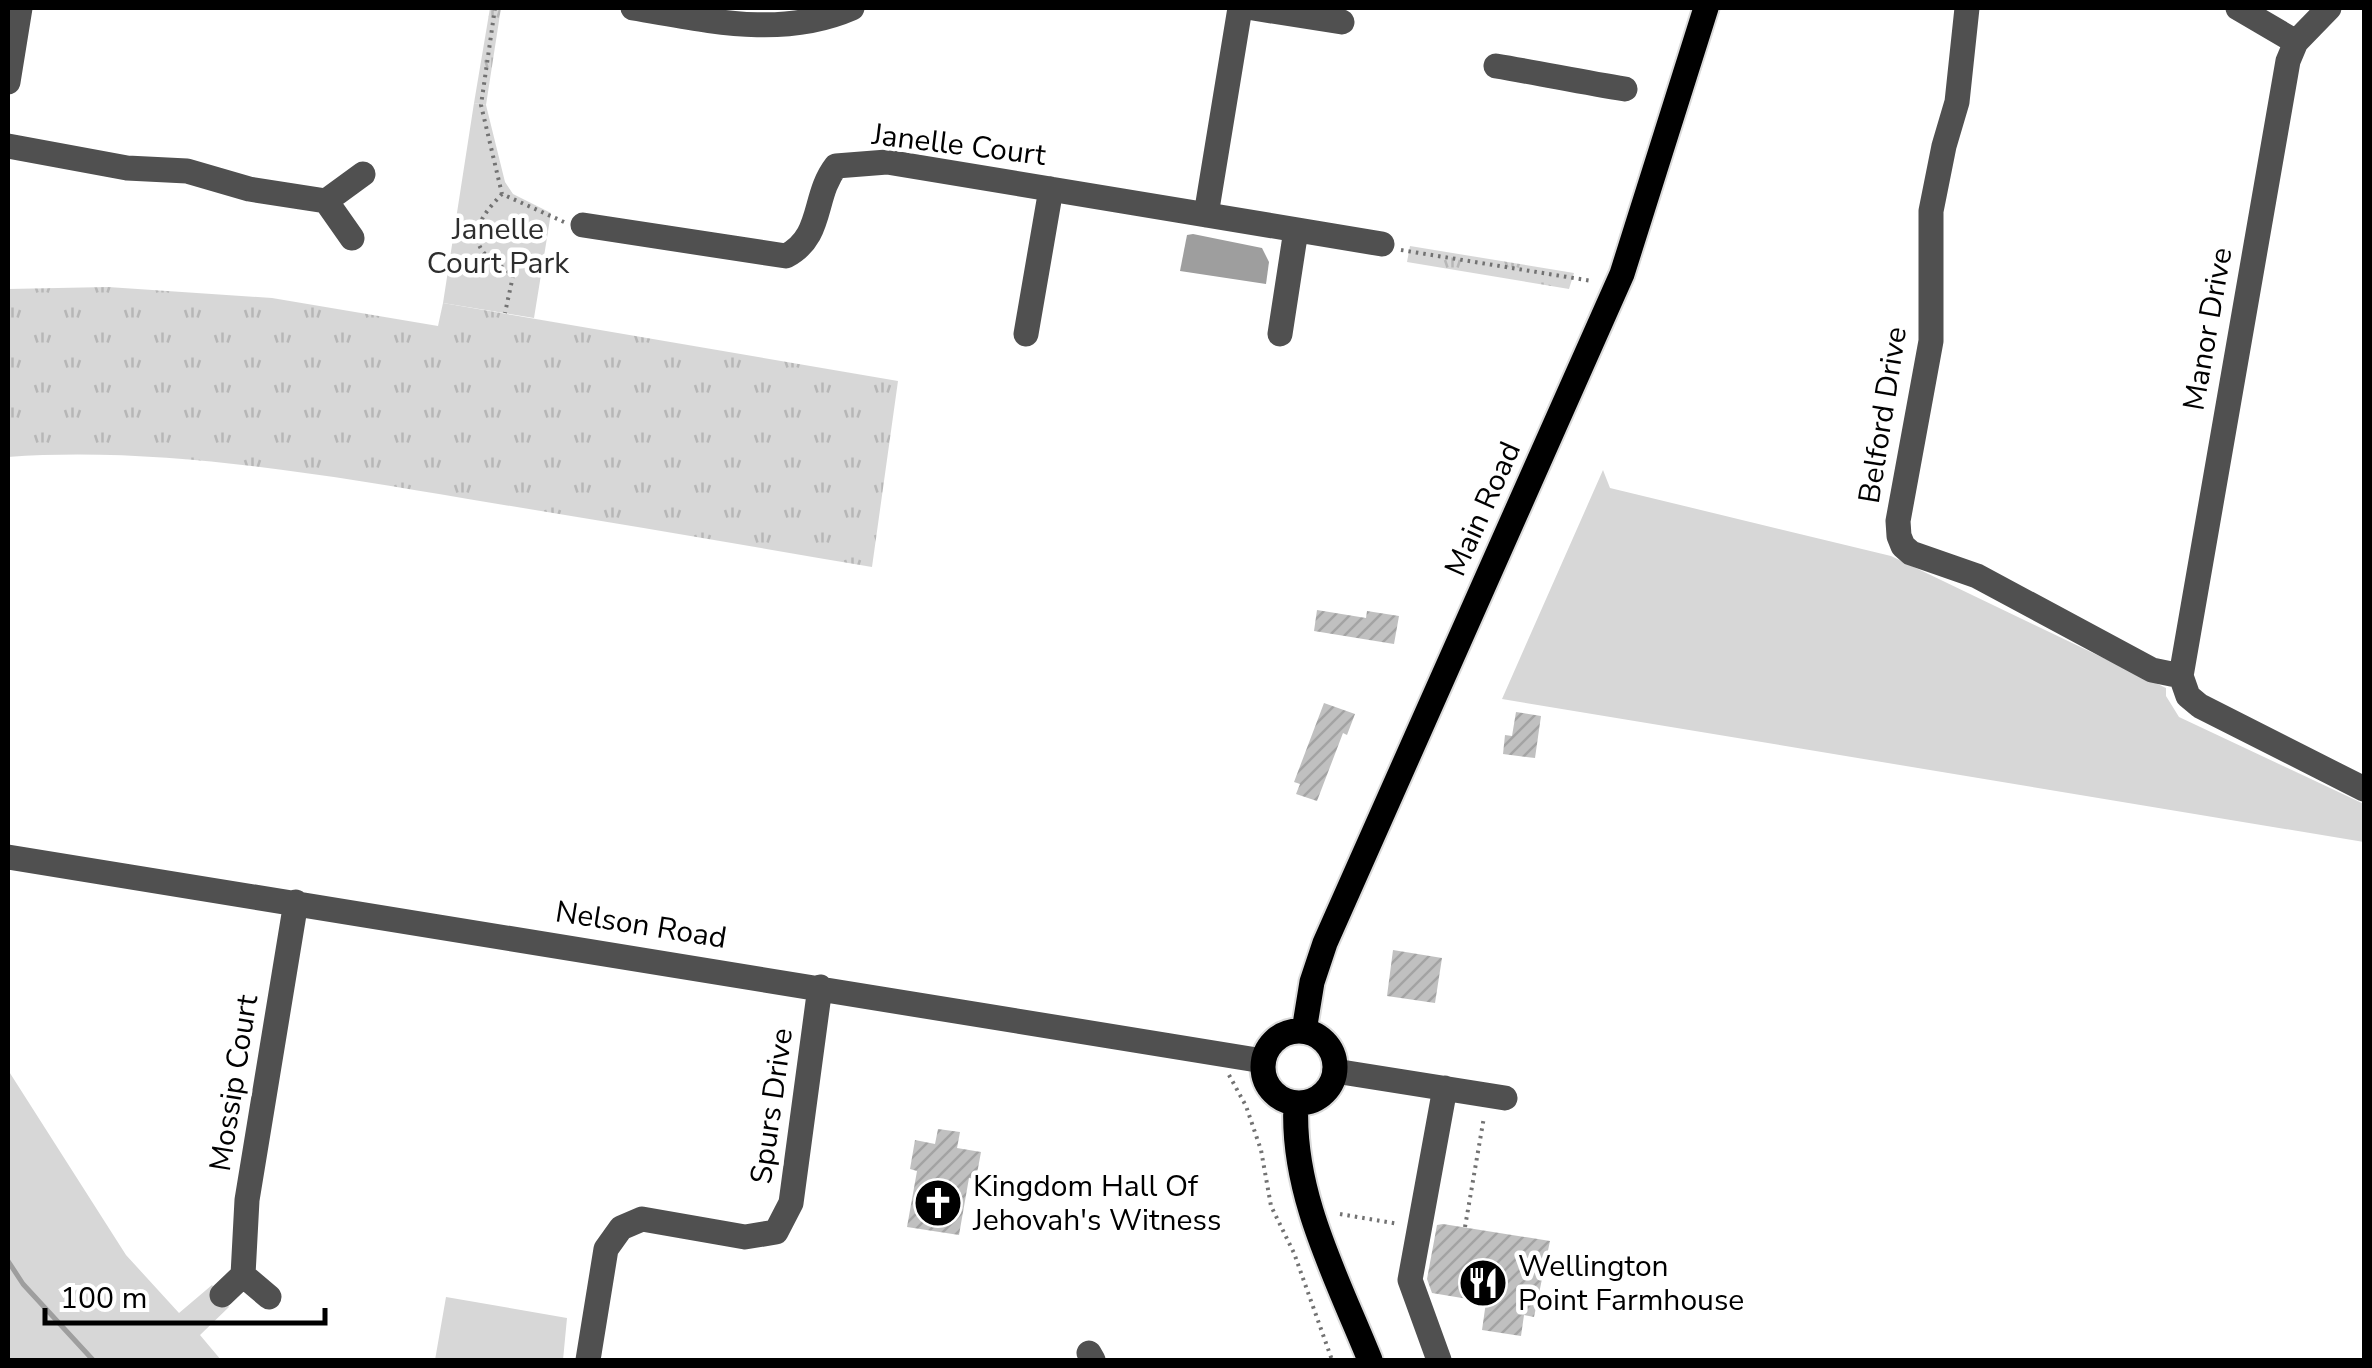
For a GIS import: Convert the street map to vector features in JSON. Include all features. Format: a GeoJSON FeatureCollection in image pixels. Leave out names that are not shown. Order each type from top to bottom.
{"type":"FeatureCollection","features":[{"type":"Feature","properties":{"kind":"main road","name":"Main Road"},"geometry":{"type":"LineString","coordinates":[[1304,1031],[1312,982],[1325,943],[1622,274],[1706,8]]}},
{"type":"Feature","properties":{"kind":"main road"},"geometry":{"type":"LineString","coordinates":[[1304,1031],[1324,1040],[1336,1071],[1326,1091],[1307,1102],[1296,1103],[1284,1100],[1267,1084],[1263,1061],[1266,1050],[1282,1035],[1304,1031]]}},
{"type":"Feature","properties":{"kind":"main road"},"geometry":{"type":"LineString","coordinates":[[1296,1103],[1294,1130],[1299,1167],[1314,1221],[1370,1360]]}},
{"type":"Feature","properties":{"kind":"street"},"geometry":{"type":"LineString","coordinates":[[8,82],[20,8]]}},
{"type":"Feature","properties":{"kind":"street"},"geometry":{"type":"LineString","coordinates":[[633,8],[722,23],[772,26],[825,19],[852,8]]}},
{"type":"Feature","properties":{"kind":"street"},"geometry":{"type":"LineString","coordinates":[[1206,215],[1240,8]]}},
{"type":"Feature","properties":{"kind":"street"},"geometry":{"type":"LineString","coordinates":[[1252,8],[1342,22]]}},
{"type":"Feature","properties":{"kind":"street","name":"Belford Drive"},"geometry":{"type":"LineString","coordinates":[[1967,8],[1958,102],[1944,146],[1931,211],[1931,341],[1898,521],[1899,536],[1911,552],[1977,576],[2152,670],[2181,676]]}},
{"type":"Feature","properties":{"kind":"street"},"geometry":{"type":"LineString","coordinates":[[2238,8],[2296,42]]}},
{"type":"Feature","properties":{"kind":"street","name":"Manor Drive"},"geometry":{"type":"LineString","coordinates":[[2181,676],[2288,61],[2296,42],[2329,8]]}},
{"type":"Feature","properties":{"kind":"street"},"geometry":{"type":"LineString","coordinates":[[1496,66],[1625,89]]}},
{"type":"Feature","properties":{"kind":"street"},"geometry":{"type":"LineString","coordinates":[[8,146],[127,168],[187,171],[249,189],[326,202],[352,238]]}},
{"type":"Feature","properties":{"kind":"street","name":"Janelle Court"},"geometry":{"type":"LineString","coordinates":[[583,225],[786,256],[804,247],[826,179],[836,166],[887,162],[1382,244]]}},
{"type":"Feature","properties":{"kind":"street"},"geometry":{"type":"LineString","coordinates":[[326,202],[363,174]]}},
{"type":"Feature","properties":{"kind":"street"},"geometry":{"type":"LineString","coordinates":[[1026,334],[1051,189]]}},
{"type":"Feature","properties":{"kind":"street"},"geometry":{"type":"LineString","coordinates":[[1280,334],[1296,230]]}},
{"type":"Feature","properties":{"kind":"street"},"geometry":{"type":"LineString","coordinates":[[2181,676],[2188,696],[2200,706],[2364,788]]}},
{"type":"Feature","properties":{"kind":"street","name":"Nelson Road"},"geometry":{"type":"LineString","coordinates":[[8,857],[1263,1061]]}},
{"type":"Feature","properties":{"kind":"street","name":"Mossip Court"},"geometry":{"type":"LineString","coordinates":[[244,1275],[247,1200],[296,902]]}},
{"type":"Feature","properties":{"kind":"street","name":"Spurs Drive"},"geometry":{"type":"LineString","coordinates":[[588,1360],[606,1249],[621,1228],[642,1219],[745,1237],[776,1232],[791,1203],[820,987]]}},
{"type":"Feature","properties":{"kind":"street"},"geometry":{"type":"LineString","coordinates":[[1336,1071],[1505,1098]]}},
{"type":"Feature","properties":{"kind":"street"},"geometry":{"type":"LineString","coordinates":[[1439,1360],[1410,1280],[1445,1088]]}},
{"type":"Feature","properties":{"kind":"street"},"geometry":{"type":"LineString","coordinates":[[222,1295],[244,1275],[269,1297]]}},
{"type":"Feature","properties":{"kind":"path"},"geometry":{"type":"LineString","coordinates":[[495,8],[481,105],[502,194]]}},
{"type":"Feature","properties":{"kind":"path"},"geometry":{"type":"LineString","coordinates":[[502,194],[556,220],[583,225]]}},
{"type":"Feature","properties":{"kind":"path"},"geometry":{"type":"LineString","coordinates":[[502,194],[482,214],[477,233],[486,255],[513,276],[505,312]]}},
{"type":"Feature","properties":{"kind":"path"},"geometry":{"type":"LineString","coordinates":[[1382,244],[1592,281]]}},
{"type":"Feature","properties":{"kind":"path"},"geometry":{"type":"LineString","coordinates":[[1229,1077],[1246,1106],[1261,1150],[1271,1206],[1294,1253],[1332,1360]]}},
{"type":"Feature","properties":{"kind":"path"},"geometry":{"type":"LineString","coordinates":[[1466,1228],[1484,1117]]}},
{"type":"Feature","properties":{"kind":"path"},"geometry":{"type":"LineString","coordinates":[[1340,1214],[1418,1228]]}},
{"type":"Feature","properties":{"kind":"green space"},"geometry":{"type":"Polygon","coordinates":[[[490,8],[501,8],[486,105],[474,103],[490,8]]]}},
{"type":"Feature","properties":{"kind":"green space","name":"Janelle Court Park"},"geometry":{"type":"Polygon","coordinates":[[[474,103],[486,105],[505,182],[513,194],[551,213],[534,318],[443,303],[474,103]]]}},
{"type":"Feature","properties":{"kind":"green space"},"geometry":{"type":"Polygon","coordinates":[[[1410,246],[1574,273],[1569,289],[1407,262],[1410,246]]]}},
{"type":"Feature","properties":{"kind":"green space"},"geometry":{"type":"Polygon","coordinates":[[[108,287],[272,298],[438,326],[443,303],[898,381],[872,567],[239,464],[122,455],[8,457],[8,289],[108,287]]]}},
{"type":"Feature","properties":{"kind":"green space"},"geometry":{"type":"Polygon","coordinates":[[[1603,470],[1610,488],[1891,556],[2166,688],[2166,696],[2179,717],[2364,804],[2364,842],[1502,699],[1603,470]]]}},
{"type":"Feature","properties":{"kind":"green space"},"geometry":{"type":"Polygon","coordinates":[[[8,1070],[126,1255],[179,1313],[212,1285],[229,1307],[200,1335],[221,1360],[8,1360],[8,1070]]]}},
{"type":"Feature","properties":{"kind":"green space"},"geometry":{"type":"Polygon","coordinates":[[[446,1297],[567,1318],[563,1360],[435,1360],[446,1297]]]}},
{"type":"Feature","properties":{"kind":"shaded area"},"geometry":{"type":"Polygon","coordinates":[[[1187,235],[1262,248],[1269,262],[1266,284],[1180,271],[1187,235]]]}},
{"type":"Feature","properties":{"kind":"building"},"geometry":{"type":"Polygon","coordinates":[[[1317,610],[1366,618],[1367,611],[1399,616],[1394,644],[1314,631],[1317,610]]]}},
{"type":"Feature","properties":{"kind":"building"},"geometry":{"type":"Polygon","coordinates":[[[1324,703],[1355,714],[1347,735],[1343,733],[1317,801],[1296,794],[1300,784],[1294,782],[1324,703]]]}},
{"type":"Feature","properties":{"kind":"building"},"geometry":{"type":"Polygon","coordinates":[[[1516,712],[1541,716],[1535,758],[1503,754],[1505,735],[1512,736],[1516,712]]]}},
{"type":"Feature","properties":{"kind":"building"},"geometry":{"type":"Polygon","coordinates":[[[1393,950],[1442,958],[1435,1003],[1387,996],[1393,950]]]}},
{"type":"Feature","properties":{"kind":"building","name":"Kingdom Hall Of Jehovah's Witness"},"geometry":{"type":"Polygon","coordinates":[[[938,1129],[960,1132],[957,1148],[981,1152],[976,1179],[969,1178],[959,1235],[907,1227],[917,1171],[910,1169],[915,1140],[935,1144],[938,1129]]]}},
{"type":"Feature","properties":{"kind":"building","name":"Wellington Point Farmhouse"},"geometry":{"type":"Polygon","coordinates":[[[1437,1225],[1550,1241],[1534,1317],[1524,1315],[1521,1336],[1482,1330],[1486,1302],[1432,1293],[1427,1279],[1437,1225]]]}},
{"type":"Feature","properties":{"kind":"waterway"},"geometry":{"type":"LineString","coordinates":[[8,1261],[23,1284],[93,1360]]}},
{"type":"Feature","properties":{"kind":"place","name":"Kingdom Hall Of Jehovah's Witness"},"geometry":{"type":"Point","coordinates":[938,1203]}},
{"type":"Feature","properties":{"kind":"place","name":"Wellington Point Farmhouse"},"geometry":{"type":"Point","coordinates":[1483,1283]}}]}
